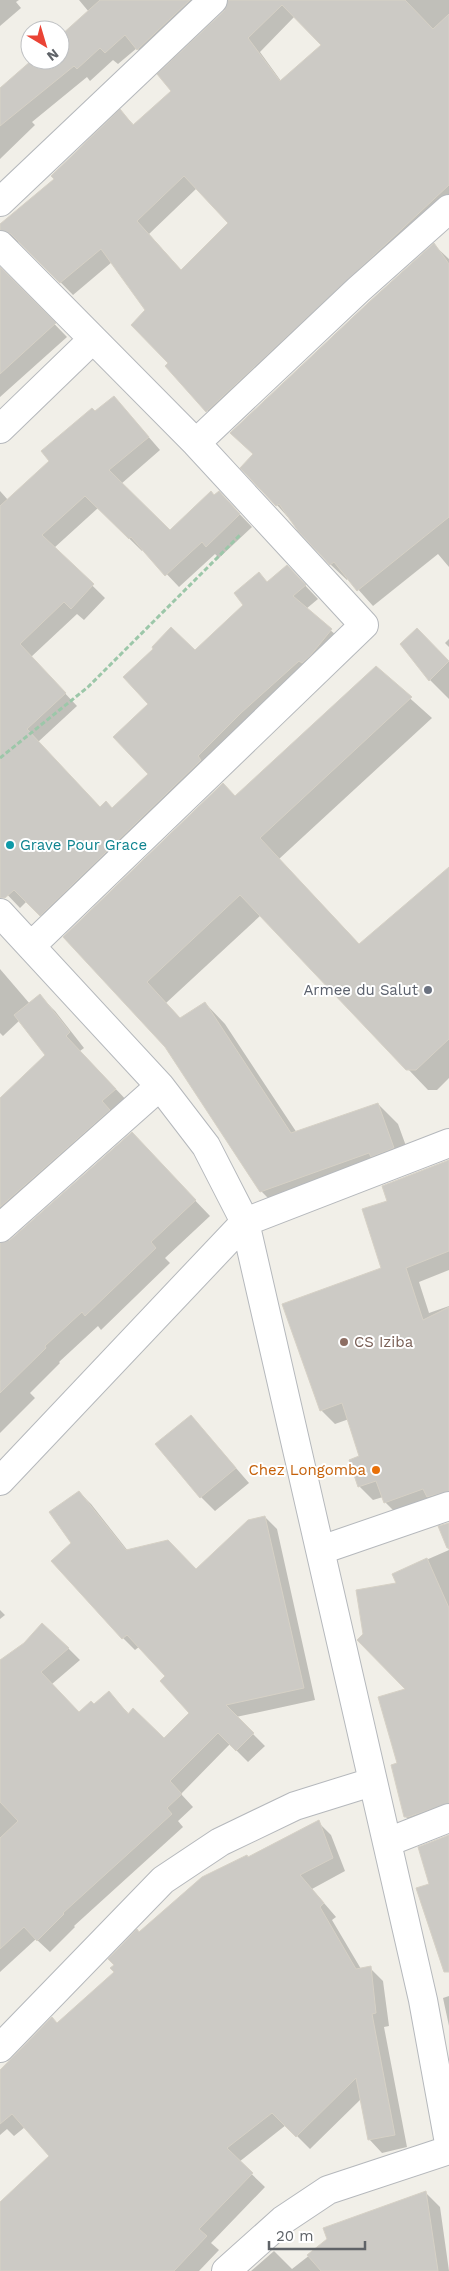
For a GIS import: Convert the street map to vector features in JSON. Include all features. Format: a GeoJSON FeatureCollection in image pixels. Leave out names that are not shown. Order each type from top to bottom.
{"type":"FeatureCollection","features":[{"type":"Feature","properties":{"kind":"street"},"geometry":{"type":"LineString","coordinates":[[0,202],[213,0]]}},
{"type":"Feature","properties":{"kind":"street"},"geometry":{"type":"LineString","coordinates":[[196,443],[358,290],[449,210]]}},
{"type":"Feature","properties":{"kind":"street"},"geometry":{"type":"LineString","coordinates":[[0,246],[196,443],[364,625],[32,945]]}},
{"type":"Feature","properties":{"kind":"street"},"geometry":{"type":"LineString","coordinates":[[0,429],[93,339]]}},
{"type":"Feature","properties":{"kind":"street"},"geometry":{"type":"LineString","coordinates":[[2,919],[32,945],[160,1086],[206,1146],[245,1222],[423,2000],[449,2143]]}},
{"type":"Feature","properties":{"kind":"street"},"geometry":{"type":"LineString","coordinates":[[0,1228],[160,1086]]}},
{"type":"Feature","properties":{"kind":"street"},"geometry":{"type":"LineString","coordinates":[[0,1481],[245,1222],[449,1143]]}},
{"type":"Feature","properties":{"kind":"street"},"geometry":{"type":"LineString","coordinates":[[321,1550],[449,1506]]}},
{"type":"Feature","properties":{"kind":"street"},"geometry":{"type":"LineString","coordinates":[[0,2048],[163,1880],[220,1842],[295,1806],[372,1782]]}},
{"type":"Feature","properties":{"kind":"street"},"geometry":{"type":"LineString","coordinates":[[388,1842],[449,1818]]}},
{"type":"Feature","properties":{"kind":"street"},"geometry":{"type":"LineString","coordinates":[[226,2271],[283,2220],[328,2190],[449,2150]]}},
{"type":"Feature","properties":{"kind":"path"},"geometry":{"type":"LineString","coordinates":[[0,758],[88,687],[262,515]]}},
{"type":"Feature","properties":{"kind":"building"},"geometry":{"type":"Polygon","coordinates":[[[100,0],[190,0],[137,50],[125,35],[105,53],[100,48],[77,69],[74,66],[70,69],[70,27],[100,0]]]}},
{"type":"Feature","properties":{"kind":"building"},"geometry":{"type":"Polygon","coordinates":[[[228,0],[405,0],[433,29],[449,14],[449,185],[206,412],[165,366],[168,363],[131,325],[145,310],[101,249],[60,283],[11,234],[0,230],[0,224],[54,179],[51,176],[120,109],[133,125],[171,91],[157,74],[224,11],[228,0]],[[282,5],[248,38],[280,81],[321,45],[282,5]],[[184,176],[137,221],[181,270],[228,223],[184,176]]]}},
{"type":"Feature","properties":{"kind":"building"},"geometry":{"type":"Polygon","coordinates":[[[21,70],[69,70],[0,126],[0,88],[21,70]]]}},
{"type":"Feature","properties":{"kind":"building"},"geometry":{"type":"Polygon","coordinates":[[[434,243],[449,264],[449,517],[357,591],[334,562],[330,565],[298,531],[279,504],[276,506],[240,468],[253,454],[230,433],[434,243]]]}},
{"type":"Feature","properties":{"kind":"building"},"geometry":{"type":"Polygon","coordinates":[[[0,267],[56,323],[0,374],[0,267]]]}},
{"type":"Feature","properties":{"kind":"building"},"geometry":{"type":"Polygon","coordinates":[[[114,396],[149,437],[109,470],[170,530],[211,491],[214,495],[219,491],[240,514],[206,547],[202,542],[165,576],[131,537],[129,539],[85,496],[42,535],[94,584],[71,609],[64,602],[20,644],[66,693],[27,729],[100,807],[106,801],[112,808],[148,774],[113,737],[148,704],[123,677],[153,649],[152,647],[171,627],[195,650],[243,605],[234,593],[259,572],[267,582],[287,565],[306,585],[293,596],[332,629],[310,656],[302,663],[299,661],[241,713],[198,756],[201,760],[40,916],[14,890],[5,898],[0,898],[0,506],[49,461],[41,451],[92,408],[95,411],[114,396]]]}},
{"type":"Feature","properties":{"kind":"building"},"geometry":{"type":"Polygon","coordinates":[[[417,628],[449,661],[429,681],[400,644],[417,628]]]}},
{"type":"Feature","properties":{"kind":"building"},"geometry":{"type":"Polygon","coordinates":[[[376,666],[412,697],[260,838],[359,944],[449,867],[449,1039],[416,1070],[406,1070],[240,895],[147,982],[180,1018],[205,1002],[291,1133],[378,1103],[394,1148],[371,1157],[369,1153],[260,1192],[165,1047],[63,937],[223,783],[235,796],[376,666]]]}},
{"type":"Feature","properties":{"kind":"building"},"geometry":{"type":"Polygon","coordinates":[[[40,994],[70,1032],[66,1036],[116,1089],[102,1101],[110,1110],[0,1207],[0,1098],[45,1055],[14,1015],[40,994]]]}},
{"type":"Feature","properties":{"kind":"building"},"geometry":{"type":"Polygon","coordinates":[[[132,1132],[196,1200],[151,1242],[156,1248],[85,1316],[82,1312],[45,1346],[46,1348],[0,1393],[0,1243],[10,1240],[132,1132]]]}},
{"type":"Feature","properties":{"kind":"building"},"geometry":{"type":"Polygon","coordinates":[[[449,1160],[449,1251],[406,1268],[423,1320],[449,1307],[449,1491],[427,1497],[423,1489],[384,1503],[376,1481],[358,1487],[349,1460],[359,1456],[342,1403],[320,1411],[282,1304],[381,1268],[362,1209],[387,1201],[382,1186],[449,1160]]]}},
{"type":"Feature","properties":{"kind":"building"},"geometry":{"type":"Polygon","coordinates":[[[191,1415],[236,1468],[200,1498],[155,1444],[191,1415]]]}},
{"type":"Feature","properties":{"kind":"building"},"geometry":{"type":"Polygon","coordinates":[[[79,1491],[126,1550],[168,1540],[196,1569],[248,1520],[265,1516],[304,1688],[226,1705],[254,1733],[236,1751],[218,1733],[170,1781],[182,1794],[167,1808],[172,1814],[63,1913],[37,1941],[24,1927],[0,1949],[0,1838],[18,1821],[0,1802],[0,1660],[24,1643],[42,1623],[69,1648],[41,1672],[79,1712],[91,1701],[94,1704],[109,1691],[128,1714],[133,1708],[164,1738],[189,1713],[160,1681],[165,1676],[127,1635],[122,1639],[51,1561],[71,1543],[49,1512],[79,1491]]]}},
{"type":"Feature","properties":{"kind":"building"},"geometry":{"type":"Polygon","coordinates":[[[449,1523],[449,1548],[447,1548],[438,1526],[449,1523]]]}},
{"type":"Feature","properties":{"kind":"building"},"geometry":{"type":"Polygon","coordinates":[[[427,1558],[449,1608],[449,1803],[404,1817],[391,1765],[397,1763],[378,1697],[405,1689],[357,1640],[363,1634],[356,1590],[396,1583],[392,1574],[427,1558]]]}},
{"type":"Feature","properties":{"kind":"building"},"geometry":{"type":"Polygon","coordinates":[[[319,1820],[333,1858],[300,1875],[324,1903],[320,1907],[356,1969],[371,1966],[376,2013],[372,2014],[395,2135],[368,2140],[356,2078],[296,2137],[272,2113],[227,2148],[253,2173],[199,2229],[207,2236],[174,2271],[0,2271],[0,2202],[49,2156],[12,2114],[0,2124],[0,2070],[52,2017],[57,2023],[114,1972],[110,1968],[114,1965],[108,1959],[137,1929],[139,1932],[202,1877],[247,1855],[248,1857],[319,1820]]]}},
{"type":"Feature","properties":{"kind":"building"},"geometry":{"type":"Polygon","coordinates":[[[449,1835],[449,1972],[444,1972],[416,1888],[429,1884],[418,1847],[449,1835]]]}},
{"type":"Feature","properties":{"kind":"building"},"geometry":{"type":"Polygon","coordinates":[[[426,2191],[438,2271],[321,2271],[307,2255],[327,2239],[323,2228],[426,2191]]]}},
{"type":"Feature","properties":{"kind":"place","name":"Grave Pour Grace"},"geometry":{"type":"Point","coordinates":[10,845]}},
{"type":"Feature","properties":{"kind":"place","name":"Armee du Salut"},"geometry":{"type":"Point","coordinates":[428,990]}},
{"type":"Feature","properties":{"kind":"place","name":"CS Iziba"},"geometry":{"type":"Point","coordinates":[344,1342]}},
{"type":"Feature","properties":{"kind":"place","name":"Chez Longomba"},"geometry":{"type":"Point","coordinates":[376,1470]}}]}
